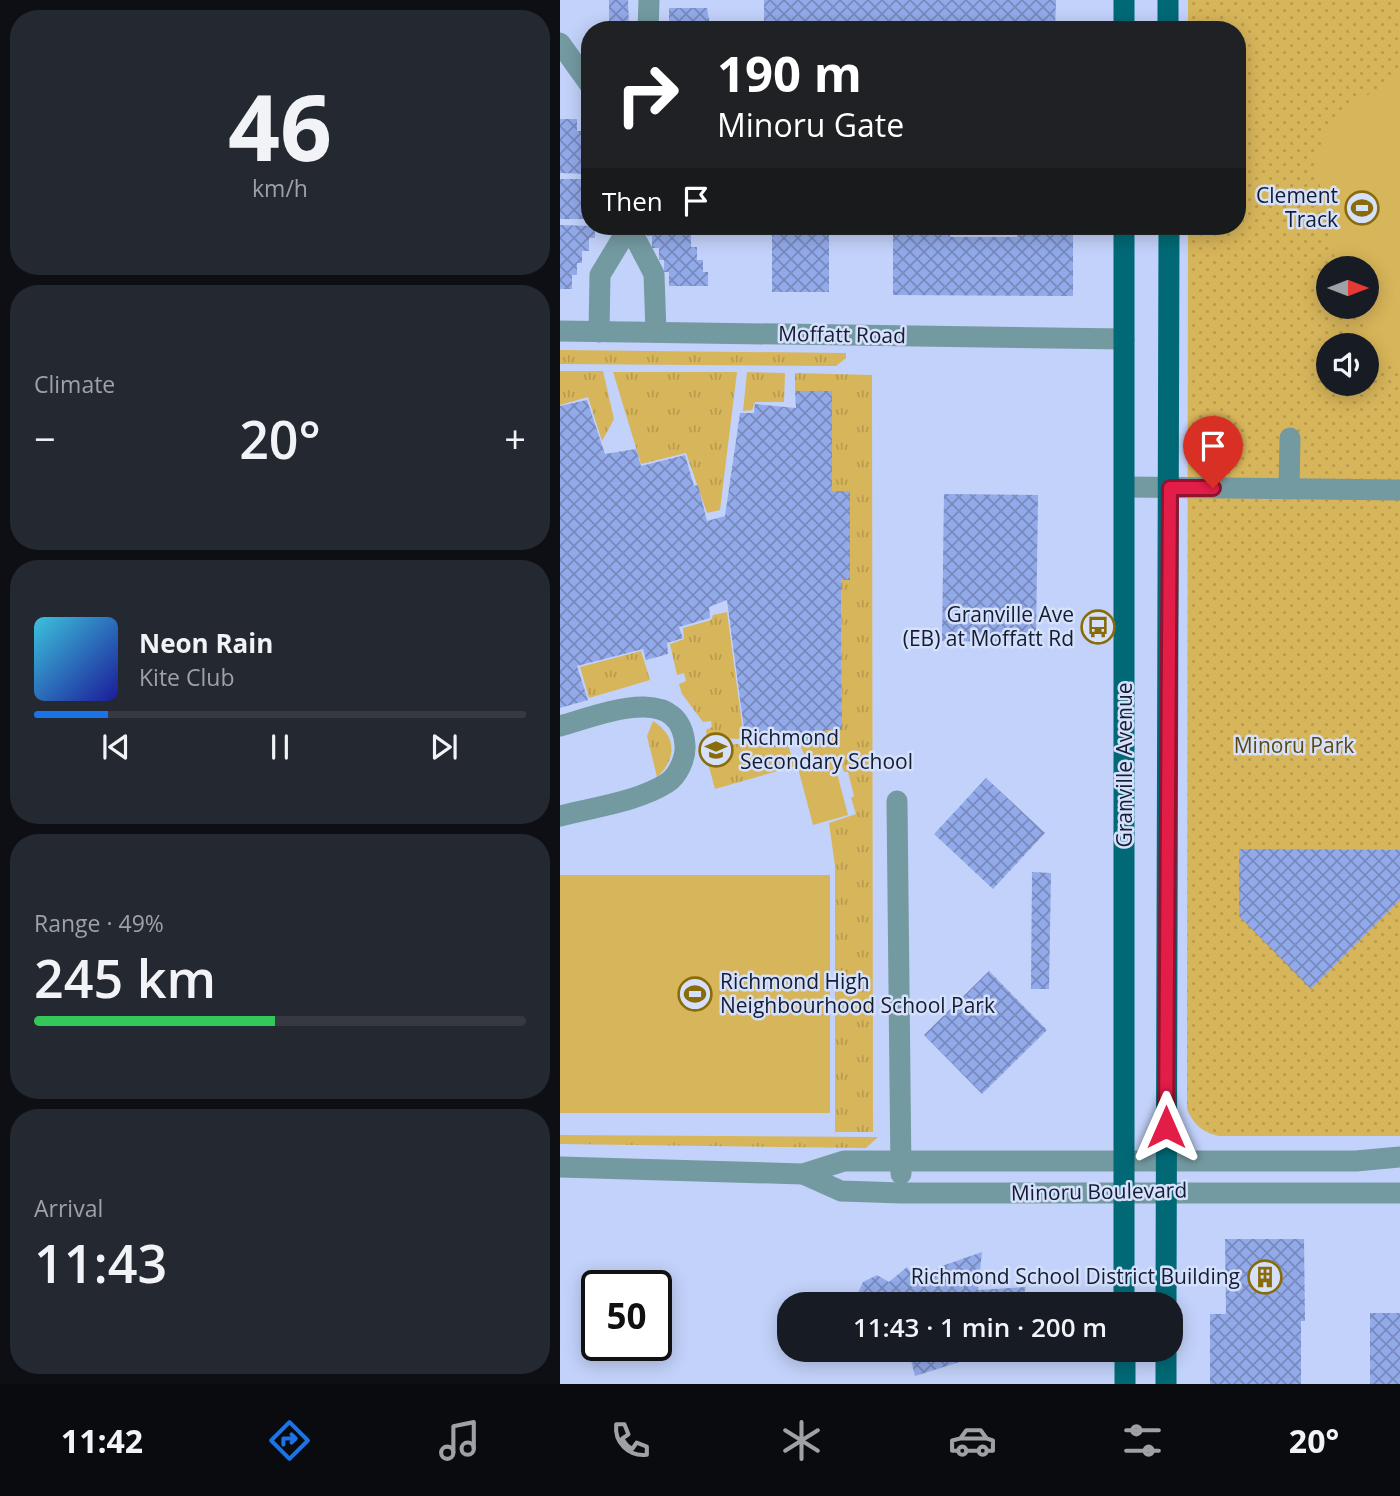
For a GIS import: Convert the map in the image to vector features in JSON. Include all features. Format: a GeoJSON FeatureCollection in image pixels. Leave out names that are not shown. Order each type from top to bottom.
{"type":"FeatureCollection","features":[{"type":"Feature","properties":{"kind":"main road"},"geometry":{"type":"LineString","coordinates":[[1124,0],[1124,21]]}},
{"type":"Feature","properties":{"kind":"main road"},"geometry":{"type":"LineString","coordinates":[[1168,0],[1168,21]]}},
{"type":"Feature","properties":{"kind":"main road","name":"Granville Avenue"},"geometry":{"type":"LineString","coordinates":[[1124,235],[1124,1292]]}},
{"type":"Feature","properties":{"kind":"main road","name":"Granville Avenue"},"geometry":{"type":"LineString","coordinates":[[1166,1292],[1169,235]]}},
{"type":"Feature","properties":{"kind":"main road"},"geometry":{"type":"LineString","coordinates":[[1125,1362],[1125,1384]]}},
{"type":"Feature","properties":{"kind":"main road"},"geometry":{"type":"LineString","coordinates":[[1166,1362],[1166,1384]]}},
{"type":"Feature","properties":{"kind":"street"},"geometry":{"type":"LineString","coordinates":[[648,21],[649,0]]}},
{"type":"Feature","properties":{"kind":"street"},"geometry":{"type":"LineString","coordinates":[[560,43],[581,72]]}},
{"type":"Feature","properties":{"kind":"street"},"geometry":{"type":"LineString","coordinates":[[599,332],[600,275],[624,235]]}},
{"type":"Feature","properties":{"kind":"street"},"geometry":{"type":"LineString","coordinates":[[633,235],[654,274],[656,332]]}},
{"type":"Feature","properties":{"kind":"street","name":"Moffatt Road"},"geometry":{"type":"LineString","coordinates":[[560,331],[1125,339]]}},
{"type":"Feature","properties":{"kind":"street"},"geometry":{"type":"LineString","coordinates":[[1289,489],[1290,438]]}},
{"type":"Feature","properties":{"kind":"street"},"geometry":{"type":"LineString","coordinates":[[1125,487],[1400,490]]}},
{"type":"Feature","properties":{"kind":"street"},"geometry":{"type":"LineString","coordinates":[[560,726],[637,705],[660,709],[675,718],[685,746],[680,769],[669,782],[649,791],[560,816]]}},
{"type":"Feature","properties":{"kind":"street"},"geometry":{"type":"LineString","coordinates":[[897,801],[901,1193]]}},
{"type":"Feature","properties":{"kind":"street","name":"Minoru Boulevard"},"geometry":{"type":"LineString","coordinates":[[560,1167],[803,1174],[844,1161],[1356,1161],[1400,1157]]}},
{"type":"Feature","properties":{"kind":"street","name":"Minoru Boulevard"},"geometry":{"type":"LineString","coordinates":[[803,1174],[841,1191],[901,1193],[1400,1193]]}},
{"type":"Feature","properties":{"kind":"green space","name":"Minoru Park"},"geometry":{"type":"Polygon","coordinates":[[[1188,0],[1400,0],[1400,1136],[1219,1136],[1199,1127],[1187,1109],[1188,235],[1246,235],[1246,21],[1188,21],[1188,0]]]}},
{"type":"Feature","properties":{"kind":"green space","name":"Clement Track"},"geometry":{"type":"Polygon","coordinates":[[[1400,72],[1400,365],[1379,365],[1379,333],[1345,333],[1345,330],[1372,327],[1366,319],[1379,319],[1379,256],[1335,256],[1315,161],[1329,123],[1400,72]]]}},
{"type":"Feature","properties":{"kind":"green space"},"geometry":{"type":"Polygon","coordinates":[[[560,350],[846,353],[846,358],[836,366],[560,364],[560,350]]]}},
{"type":"Feature","properties":{"kind":"green space"},"geometry":{"type":"Polygon","coordinates":[[[560,371],[603,371],[614,419],[602,441],[588,397],[560,405],[560,371]]]}},
{"type":"Feature","properties":{"kind":"green space"},"geometry":{"type":"Polygon","coordinates":[[[613,372],[737,372],[720,510],[707,513],[686,453],[641,464],[613,372]]]}},
{"type":"Feature","properties":{"kind":"green space"},"geometry":{"type":"Polygon","coordinates":[[[747,372],[785,373],[784,402],[755,402],[752,410],[743,411],[747,372]]]}},
{"type":"Feature","properties":{"kind":"green space"},"geometry":{"type":"Polygon","coordinates":[[[795,373],[872,375],[873,1132],[835,1132],[835,866],[829,823],[856,814],[851,798],[854,796],[848,772],[844,772],[839,756],[808,763],[800,745],[826,741],[826,730],[842,730],[841,580],[850,580],[850,491],[832,491],[832,392],[795,391],[795,373]]]}},
{"type":"Feature","properties":{"kind":"green space"},"geometry":{"type":"Polygon","coordinates":[[[727,612],[744,739],[707,738],[706,730],[712,727],[711,721],[703,722],[682,694],[679,684],[686,681],[684,673],[677,675],[670,644],[684,639],[683,628],[727,612]]]}},
{"type":"Feature","properties":{"kind":"green space"},"geometry":{"type":"Polygon","coordinates":[[[641,651],[650,680],[589,698],[580,667],[641,651]]]}},
{"type":"Feature","properties":{"kind":"green space"},"geometry":{"type":"Polygon","coordinates":[[[653,721],[667,734],[672,748],[668,763],[657,777],[647,736],[653,721]]]}},
{"type":"Feature","properties":{"kind":"green space"},"geometry":{"type":"Polygon","coordinates":[[[734,744],[788,745],[795,766],[715,789],[708,763],[734,744]]]}},
{"type":"Feature","properties":{"kind":"green space"},"geometry":{"type":"Polygon","coordinates":[[[833,758],[848,815],[813,825],[798,768],[833,758]]]}},
{"type":"Feature","properties":{"kind":"green space","name":"Richmond High Neighbourhood School Park"},"geometry":{"type":"Polygon","coordinates":[[[560,875],[830,875],[830,1113],[560,1113],[560,875]]]}},
{"type":"Feature","properties":{"kind":"green space"},"geometry":{"type":"Polygon","coordinates":[[[560,1135],[878,1137],[866,1148],[560,1144],[560,1135]]]}},
{"type":"Feature","properties":{"kind":"building"},"geometry":{"type":"Polygon","coordinates":[[[609,0],[628,0],[629,21],[609,21],[609,0]]]}},
{"type":"Feature","properties":{"kind":"building"},"geometry":{"type":"Polygon","coordinates":[[[764,0],[1056,0],[1055,21],[764,21],[764,0]]]}},
{"type":"Feature","properties":{"kind":"building"},"geometry":{"type":"Polygon","coordinates":[[[669,8],[707,8],[709,21],[669,21],[669,8]]]}},
{"type":"Feature","properties":{"kind":"building"},"geometry":{"type":"Polygon","coordinates":[[[560,119],[577,119],[577,131],[581,131],[581,174],[560,173],[560,119]]]}},
{"type":"Feature","properties":{"kind":"building"},"geometry":{"type":"Polygon","coordinates":[[[560,179],[581,179],[581,219],[560,219],[560,179]]]}},
{"type":"Feature","properties":{"kind":"building"},"geometry":{"type":"Polygon","coordinates":[[[560,225],[581,226],[581,235],[595,235],[595,238],[589,238],[589,251],[582,251],[582,263],[577,263],[577,275],[572,275],[572,289],[560,289],[560,225]]]}},
{"type":"Feature","properties":{"kind":"building"},"geometry":{"type":"Polygon","coordinates":[[[691,235],[691,247],[697,247],[697,260],[703,260],[703,272],[708,272],[708,286],[669,286],[669,272],[664,272],[664,260],[659,260],[659,248],[652,248],[652,236],[647,236],[691,235]]]}},
{"type":"Feature","properties":{"kind":"building"},"geometry":{"type":"Polygon","coordinates":[[[772,235],[829,235],[829,292],[772,292],[772,235]]]}},
{"type":"Feature","properties":{"kind":"building"},"geometry":{"type":"Polygon","coordinates":[[[893,235],[1073,235],[1073,296],[893,295],[893,235]]]}},
{"type":"Feature","properties":{"kind":"building"},"geometry":{"type":"Polygon","coordinates":[[[795,391],[832,391],[832,491],[850,491],[850,580],[841,580],[842,730],[826,730],[826,741],[798,742],[798,737],[785,738],[784,732],[745,737],[727,600],[709,607],[710,618],[679,627],[683,638],[667,643],[668,654],[646,660],[643,649],[577,666],[588,700],[560,708],[560,406],[587,400],[605,454],[636,449],[641,466],[685,455],[694,486],[698,485],[707,521],[725,516],[740,413],[754,413],[755,404],[796,408],[795,391]]]}},
{"type":"Feature","properties":{"kind":"building"},"geometry":{"type":"Polygon","coordinates":[[[944,494],[1038,495],[1036,642],[942,641],[944,494]]]}},
{"type":"Feature","properties":{"kind":"building"},"geometry":{"type":"Polygon","coordinates":[[[986,778],[1045,833],[993,889],[934,834],[986,778]]]}},
{"type":"Feature","properties":{"kind":"building"},"geometry":{"type":"Polygon","coordinates":[[[1239,849],[1400,850],[1400,900],[1311,989],[1239,916],[1239,849]]]}},
{"type":"Feature","properties":{"kind":"building"},"geometry":{"type":"Polygon","coordinates":[[[1032,872],[1051,873],[1049,989],[1031,989],[1032,872]]]}},
{"type":"Feature","properties":{"kind":"building"},"geometry":{"type":"Polygon","coordinates":[[[989,971],[1047,1030],[982,1094],[924,1035],[989,971]]]}},
{"type":"Feature","properties":{"kind":"building","name":"Richmond School District Building"},"geometry":{"type":"Polygon","coordinates":[[[1225,1239],[1304,1239],[1305,1321],[1301,1321],[1301,1384],[1210,1384],[1210,1314],[1226,1314],[1225,1239]]]}},
{"type":"Feature","properties":{"kind":"building"},"geometry":{"type":"Polygon","coordinates":[[[982,1252],[978,1290],[1026,1287],[1024,1292],[858,1292],[863,1282],[877,1275],[889,1282],[907,1267],[915,1279],[924,1278],[942,1266],[982,1252]]]}},
{"type":"Feature","properties":{"kind":"building"},"geometry":{"type":"Polygon","coordinates":[[[1370,1313],[1400,1313],[1400,1384],[1370,1384],[1370,1313]]]}},
{"type":"Feature","properties":{"kind":"building"},"geometry":{"type":"Polygon","coordinates":[[[911,1362],[960,1362],[915,1376],[911,1362]]]}},
{"type":"Feature","properties":{"kind":"place","name":"Clement Track"},"geometry":{"type":"Point","coordinates":[1362,208]}},
{"type":"Feature","properties":{"kind":"place","name":"Granville Ave (EB) at Moffatt Rd"},"geometry":{"type":"Point","coordinates":[1098,627]}},
{"type":"Feature","properties":{"kind":"place","name":"Richmond Secondary School"},"geometry":{"type":"Point","coordinates":[716,750]}},
{"type":"Feature","properties":{"kind":"place","name":"Richmond High Neighbourhood School Park"},"geometry":{"type":"Point","coordinates":[695,994]}},
{"type":"Feature","properties":{"kind":"place","name":"Richmond School District Building"},"geometry":{"type":"Point","coordinates":[1265,1277]}},
{"type":"Feature","properties":{"kind":"route"},"geometry":{"type":"LineString","coordinates":[[1166,1127],[1170,488],[1213,488]]}}]}
